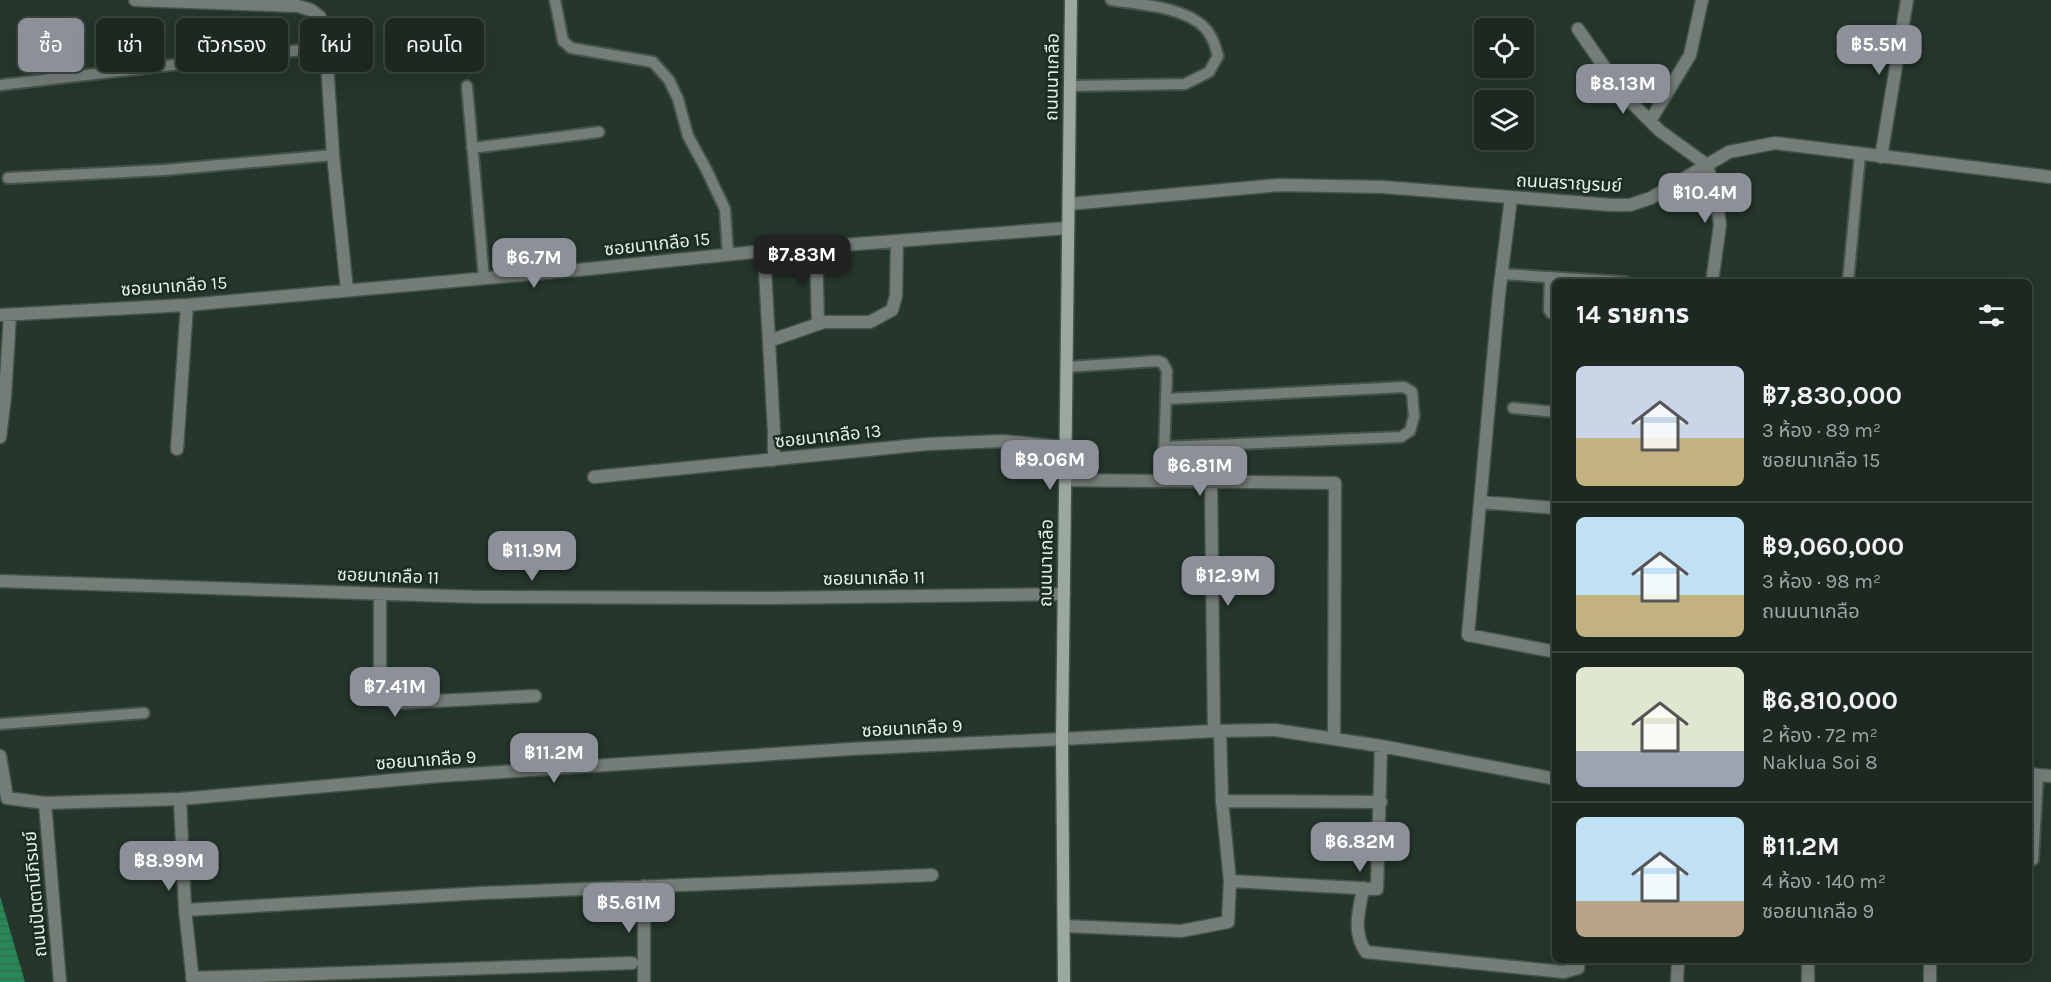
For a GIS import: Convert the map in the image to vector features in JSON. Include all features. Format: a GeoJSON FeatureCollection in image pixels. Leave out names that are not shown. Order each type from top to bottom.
{"type":"FeatureCollection","features":[{"type":"Feature","properties":{"kind":"main road","name":"ถนนนาเกลือ"},"geometry":{"type":"LineString","coordinates":[[1064,982],[1062,740],[1071,0]]}},
{"type":"Feature","properties":{"kind":"street"},"geometry":{"type":"LineString","coordinates":[[135,0],[298,6],[311,10],[320,18]]}},
{"type":"Feature","properties":{"kind":"street"},"geometry":{"type":"LineString","coordinates":[[1650,121],[1690,55],[1702,0]]}},
{"type":"Feature","properties":{"kind":"street"},"geometry":{"type":"LineString","coordinates":[[1881,157],[1907,0]]}},
{"type":"Feature","properties":{"kind":"street"},"geometry":{"type":"LineString","coordinates":[[1578,29],[1623,94],[1660,131],[1707,165],[1716,197],[1720,225],[1712,279]]}},
{"type":"Feature","properties":{"kind":"street"},"geometry":{"type":"LineString","coordinates":[[328,72],[333,155],[347,290]]}},
{"type":"Feature","properties":{"kind":"street","name":"ถนนสราญรมย์"},"geometry":{"type":"LineString","coordinates":[[1069,204],[1279,185],[1383,187],[1611,206],[1630,205],[1651,198],[1729,152],[1775,143],[2051,177]]}},
{"type":"Feature","properties":{"kind":"street"},"geometry":{"type":"LineString","coordinates":[[1511,198],[1468,635],[1552,651]]}},
{"type":"Feature","properties":{"kind":"street","name":"ซอยนาเกลือ 15"},"geometry":{"type":"LineString","coordinates":[[5,315],[187,305],[764,251],[1067,228]]}},
{"type":"Feature","properties":{"kind":"street"},"geometry":{"type":"LineString","coordinates":[[769,341],[824,322],[870,322],[892,310],[896,296],[897,241]]}},
{"type":"Feature","properties":{"kind":"street"},"geometry":{"type":"LineString","coordinates":[[816,247],[818,324]]}},
{"type":"Feature","properties":{"kind":"street"},"geometry":{"type":"LineString","coordinates":[[764,251],[774,460]]}},
{"type":"Feature","properties":{"kind":"street"},"geometry":{"type":"LineString","coordinates":[[177,449],[187,305]]}},
{"type":"Feature","properties":{"kind":"street"},"geometry":{"type":"LineString","coordinates":[[0,437],[5,315]]}},
{"type":"Feature","properties":{"kind":"street","name":"ซอยนาเกลือ 13"},"geometry":{"type":"LineString","coordinates":[[594,477],[928,444],[1002,441],[1065,447]]}},
{"type":"Feature","properties":{"kind":"street"},"geometry":{"type":"LineString","coordinates":[[1065,480],[1335,483],[1334,739]]}},
{"type":"Feature","properties":{"kind":"street"},"geometry":{"type":"LineString","coordinates":[[1064,926],[1181,931],[1228,922],[1230,881],[1217,731],[1211,483]]}},
{"type":"Feature","properties":{"kind":"street"},"geometry":{"type":"LineString","coordinates":[[1480,502],[1552,508]]}},
{"type":"Feature","properties":{"kind":"street","name":"ซอยนาเกลือ 11"},"geometry":{"type":"LineString","coordinates":[[0,581],[480,597],[770,598],[1064,594]]}},
{"type":"Feature","properties":{"kind":"street"},"geometry":{"type":"LineString","coordinates":[[380,594],[380,692],[384,699],[396,703],[535,696]]}},
{"type":"Feature","properties":{"kind":"street","name":"ซอยนาเกลือ 9"},"geometry":{"type":"LineString","coordinates":[[0,756],[7,798],[45,803],[180,799],[452,776],[850,749],[1275,730],[1381,746],[1552,778]]}},
{"type":"Feature","properties":{"kind":"street"},"geometry":{"type":"LineString","coordinates":[[1230,881],[1377,889],[1381,746]]}},
{"type":"Feature","properties":{"kind":"street"},"geometry":{"type":"LineString","coordinates":[[2034,774],[2051,776]]}},
{"type":"Feature","properties":{"kind":"street"},"geometry":{"type":"LineString","coordinates":[[180,799],[185,909],[192,980],[632,963]]}},
{"type":"Feature","properties":{"kind":"street"},"geometry":{"type":"LineString","coordinates":[[1222,801],[1381,802]]}},
{"type":"Feature","properties":{"kind":"street","name":"ถนนปัตตานีภิรมย์"},"geometry":{"type":"LineString","coordinates":[[45,803],[60,982]]}},
{"type":"Feature","properties":{"kind":"street"},"geometry":{"type":"LineString","coordinates":[[185,909],[482,893],[932,875]]}},
{"type":"Feature","properties":{"kind":"street"},"geometry":{"type":"LineString","coordinates":[[644,886],[644,982]]}},
{"type":"Feature","properties":{"kind":"street"},"geometry":{"type":"LineString","coordinates":[[1363,888],[1358,919],[1358,941],[1366,952],[1564,972],[1578,968],[1579,963]]}},
{"type":"Feature","properties":{"kind":"street"},"geometry":{"type":"LineString","coordinates":[[1677,982],[1678,963]]}},
{"type":"Feature","properties":{"kind":"street"},"geometry":{"type":"LineString","coordinates":[[1808,963],[1808,982]]}},
{"type":"Feature","properties":{"kind":"street"},"geometry":{"type":"LineString","coordinates":[[1930,963],[1930,982]]}},
{"type":"Feature","properties":{"kind":"lane"},"geometry":{"type":"LineString","coordinates":[[555,0],[563,41],[571,48],[652,62],[669,80],[678,99],[688,136],[725,209],[728,255]]}},
{"type":"Feature","properties":{"kind":"lane"},"geometry":{"type":"LineString","coordinates":[[1070,86],[1185,84],[1209,72],[1218,56],[1214,41],[1203,26],[1186,16],[1158,7],[1111,0]]}},
{"type":"Feature","properties":{"kind":"lane"},"geometry":{"type":"LineString","coordinates":[[0,85],[300,50]]}},
{"type":"Feature","properties":{"kind":"lane"},"geometry":{"type":"LineString","coordinates":[[467,86],[484,278]]}},
{"type":"Feature","properties":{"kind":"lane"},"geometry":{"type":"LineString","coordinates":[[472,148],[599,132]]}},
{"type":"Feature","properties":{"kind":"lane"},"geometry":{"type":"LineString","coordinates":[[1848,279],[1860,154]]}},
{"type":"Feature","properties":{"kind":"lane"},"geometry":{"type":"LineString","coordinates":[[8,178],[164,170],[333,155]]}},
{"type":"Feature","properties":{"kind":"lane"},"geometry":{"type":"LineString","coordinates":[[1502,274],[1574,279]]}},
{"type":"Feature","properties":{"kind":"lane"},"geometry":{"type":"LineString","coordinates":[[1550,277],[1549,310],[1552,313]]}},
{"type":"Feature","properties":{"kind":"lane"},"geometry":{"type":"LineString","coordinates":[[1066,367],[1158,361],[1163,363],[1167,371],[1163,482]]}},
{"type":"Feature","properties":{"kind":"lane"},"geometry":{"type":"LineString","coordinates":[[1164,447],[1401,437],[1410,431],[1414,416],[1412,392],[1404,387],[1166,399]]}},
{"type":"Feature","properties":{"kind":"lane"},"geometry":{"type":"LineString","coordinates":[[1513,408],[1552,412]]}},
{"type":"Feature","properties":{"kind":"lane"},"geometry":{"type":"LineString","coordinates":[[0,724],[144,713]]}},
{"type":"Feature","properties":{"kind":"lane"},"geometry":{"type":"LineString","coordinates":[[2033,861],[2034,774]]}},
{"type":"Feature","properties":{"kind":"shaded area"},"geometry":{"type":"Polygon","coordinates":[[[0,896],[25,982],[0,982],[0,896]]]}}]}
